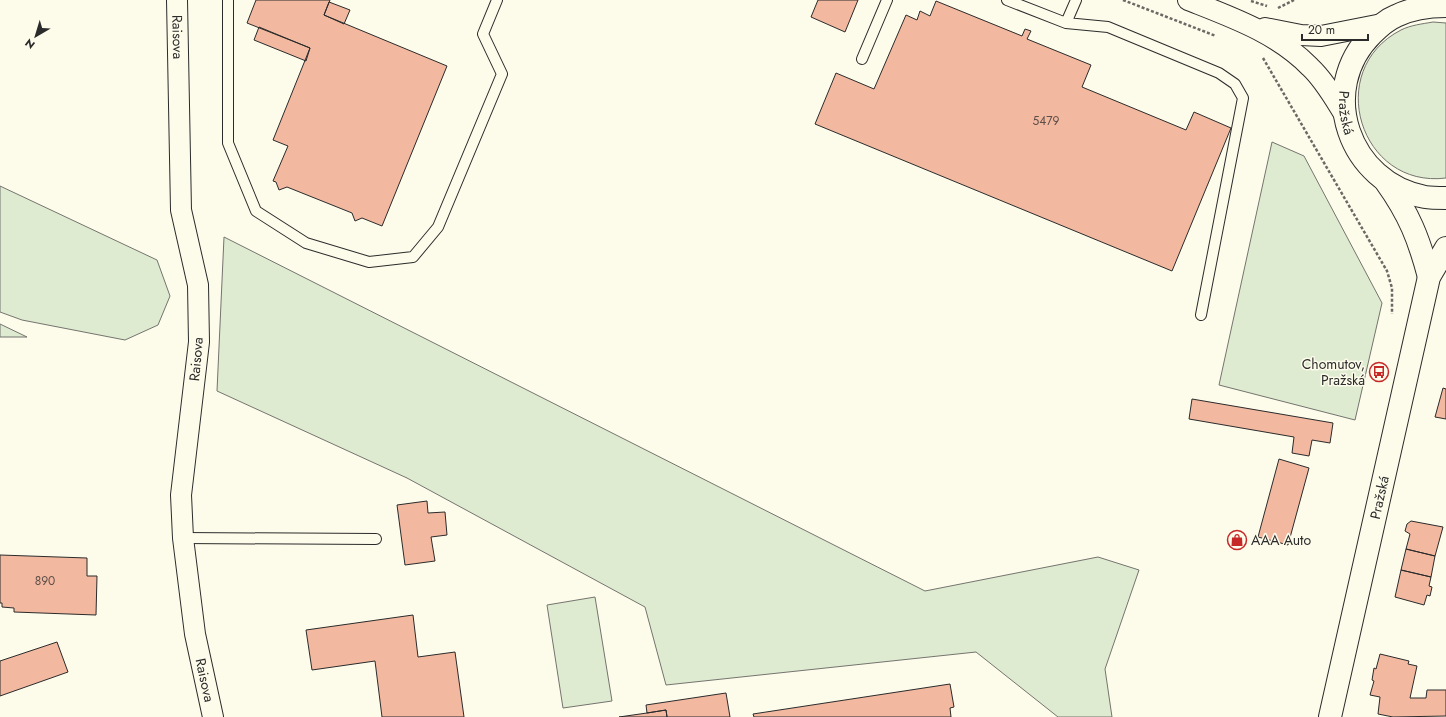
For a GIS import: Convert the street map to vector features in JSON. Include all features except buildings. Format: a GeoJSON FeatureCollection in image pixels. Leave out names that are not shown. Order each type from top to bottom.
{"type":"FeatureCollection","features":[{"type":"Feature","properties":{"kind":"main road","name":"Pražská"},"geometry":{"type":"LineString","coordinates":[[1437,4],[1411,10],[1396,16],[1382,24],[1364,42],[1351,64],[1344,88],[1344,114],[1351,140],[1366,163],[1386,182],[1405,191],[1425,197],[1446,198]]}},
{"type":"Feature","properties":{"kind":"main road"},"geometry":{"type":"LineString","coordinates":[[1386,182],[1411,221],[1422,251],[1429,277]]}},
{"type":"Feature","properties":{"kind":"main road"},"geometry":{"type":"LineString","coordinates":[[1429,277],[1446,248]]}},
{"type":"Feature","properties":{"kind":"main road","name":"Pražská"},"geometry":{"type":"LineString","coordinates":[[1330,717],[1429,277]]}},
{"type":"Feature","properties":{"kind":"street","name":"Raisova"},"geometry":{"type":"LineString","coordinates":[[176,0],[181,210],[198,285],[200,342],[181,495],[183,538],[195,634],[213,717]]}},
{"type":"Feature","properties":{"kind":"street"},"geometry":{"type":"LineString","coordinates":[[1188,0],[1209,4],[1276,39],[1294,52],[1311,67],[1326,85],[1344,114]]}},
{"type":"Feature","properties":{"kind":"street"},"geometry":{"type":"LineString","coordinates":[[1248,24],[1301,36],[1321,36],[1382,24]]}},
{"type":"Feature","properties":{"kind":"lane"},"geometry":{"type":"LineString","coordinates":[[228,0],[228,142],[256,211],[306,243],[369,262],[413,257],[438,227],[502,74],[483,34],[497,0]]}},
{"type":"Feature","properties":{"kind":"lane"},"geometry":{"type":"LineString","coordinates":[[862,59],[887,0]]}},
{"type":"Feature","properties":{"kind":"lane"},"geometry":{"type":"LineString","coordinates":[[1007,0],[1066,23],[1108,28],[1219,73],[1235,84],[1243,98],[1200,315]]}},
{"type":"Feature","properties":{"kind":"lane"},"geometry":{"type":"LineString","coordinates":[[1066,23],[1076,0]]}},
{"type":"Feature","properties":{"kind":"lane"},"geometry":{"type":"LineString","coordinates":[[183,538],[376,539]]}},
{"type":"Feature","properties":{"kind":"path"},"geometry":{"type":"LineString","coordinates":[[1123,0],[1216,36]]}},
{"type":"Feature","properties":{"kind":"path"},"geometry":{"type":"LineString","coordinates":[[1249,0],[1270,7]]}},
{"type":"Feature","properties":{"kind":"path"},"geometry":{"type":"LineString","coordinates":[[1277,8],[1294,0]]}},
{"type":"Feature","properties":{"kind":"path"},"geometry":{"type":"LineString","coordinates":[[1259,54],[1264,59],[1387,271],[1392,288],[1392,314]]}},
{"type":"Feature","properties":{"kind":"green space"},"geometry":{"type":"Polygon","coordinates":[[[1433,22],[1446,23],[1446,178],[1416,176],[1392,165],[1373,147],[1362,123],[1358,97],[1363,72],[1377,48],[1405,28],[1433,22]]]}},
{"type":"Feature","properties":{"kind":"green space"},"geometry":{"type":"Polygon","coordinates":[[[1272,142],[1304,156],[1382,303],[1355,420],[1219,385],[1272,142]]]}},
{"type":"Feature","properties":{"kind":"green space"},"geometry":{"type":"Polygon","coordinates":[[[0,186],[157,260],[170,296],[158,325],[125,340],[22,320],[0,312],[0,186]]]}},
{"type":"Feature","properties":{"kind":"green space"},"geometry":{"type":"Polygon","coordinates":[[[224,237],[925,591],[1098,557],[1139,570],[1105,669],[1112,717],[1058,717],[976,652],[666,685],[645,607],[407,478],[217,391],[224,237]]]}},
{"type":"Feature","properties":{"kind":"green space"},"geometry":{"type":"Polygon","coordinates":[[[0,324],[27,337],[0,337],[0,324]]]}},
{"type":"Feature","properties":{"kind":"green space"},"geometry":{"type":"Polygon","coordinates":[[[595,597],[612,701],[563,708],[547,605],[595,597]]]}},
{"type":"Feature","properties":{"kind":"place","name":"Chomutov, Pražská"},"geometry":{"type":"Point","coordinates":[1379,372]}},
{"type":"Feature","properties":{"kind":"place","name":"AAA Auto"},"geometry":{"type":"Point","coordinates":[1237,540]}}]}
